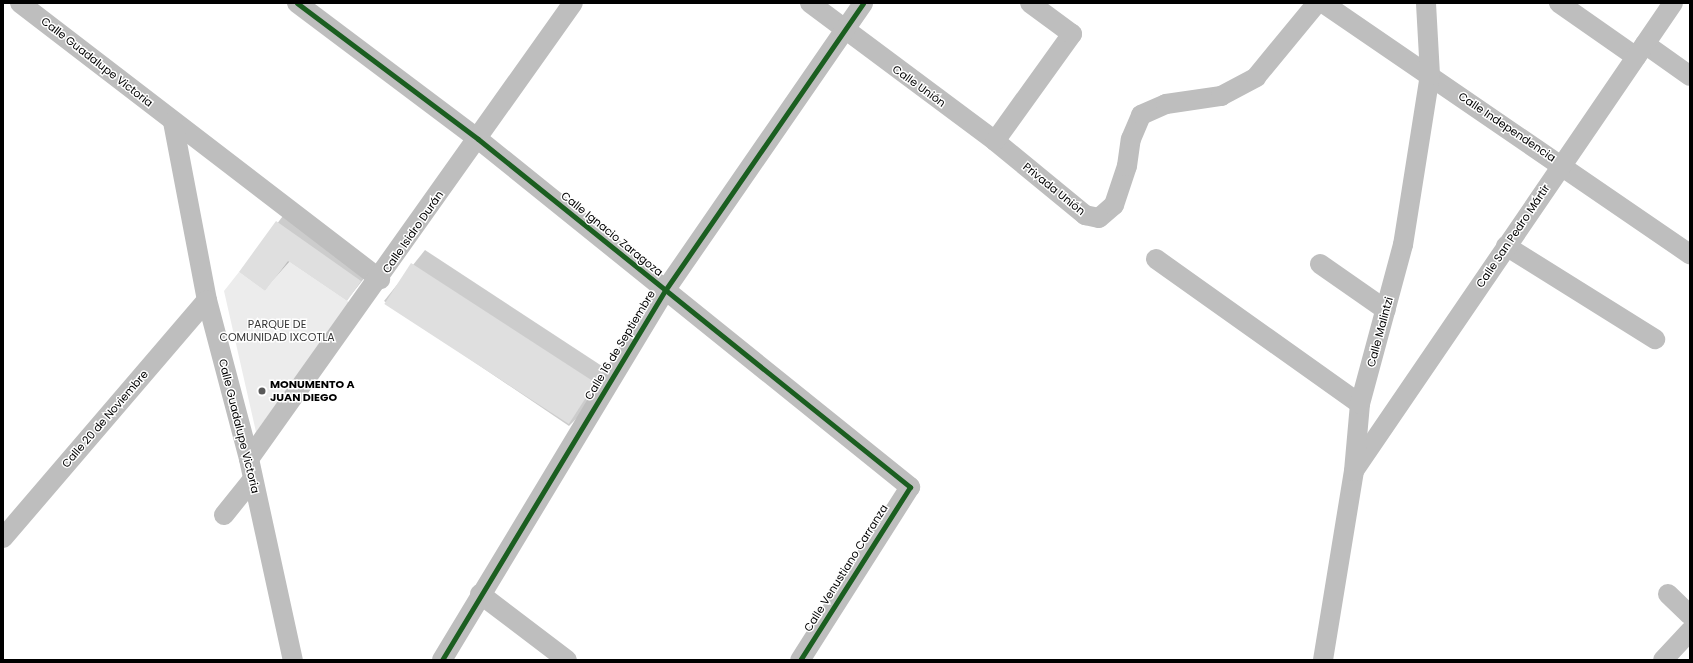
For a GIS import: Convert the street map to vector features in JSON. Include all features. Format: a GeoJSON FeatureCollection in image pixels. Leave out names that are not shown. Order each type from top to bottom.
{"type":"FeatureCollection","features":[{"type":"Feature","properties":{"kind":"street","name":"Calle Guadalupe Victoria"},"geometry":{"type":"LineString","coordinates":[[20,3],[173,122],[380,278]]}},
{"type":"Feature","properties":{"kind":"street","name":"Calle Ignacio Zaragoza"},"geometry":{"type":"LineString","coordinates":[[297,3],[478,139],[910,487]]}},
{"type":"Feature","properties":{"kind":"street","name":"Calle Isidro Durán"},"geometry":{"type":"LineString","coordinates":[[249,459],[380,278],[573,3]]}},
{"type":"Feature","properties":{"kind":"street","name":"Calle Unión"},"geometry":{"type":"LineString","coordinates":[[810,3],[843,30],[995,141]]}},
{"type":"Feature","properties":{"kind":"street","name":"Calle 16 de Septiembre"},"geometry":{"type":"LineString","coordinates":[[442,660],[480,594],[666,289],[863,3]]}},
{"type":"Feature","properties":{"kind":"street"},"geometry":{"type":"LineString","coordinates":[[995,141],[1072,34],[1030,3]]}},
{"type":"Feature","properties":{"kind":"street","name":"Privada Unión"},"geometry":{"type":"LineString","coordinates":[[995,141],[1084,215],[1099,218],[1114,205],[1127,166],[1131,140],[1141,115],[1166,104],[1221,96],[1256,77],[1317,3]]}},
{"type":"Feature","properties":{"kind":"street","name":"Calle Independencia"},"geometry":{"type":"LineString","coordinates":[[1323,3],[1562,163],[1690,254]]}},
{"type":"Feature","properties":{"kind":"street","name":"Calle Malintzi"},"geometry":{"type":"LineString","coordinates":[[1323,660],[1354,471],[1360,404],[1403,245],[1430,75],[1426,3]]}},
{"type":"Feature","properties":{"kind":"street"},"geometry":{"type":"LineString","coordinates":[[1559,3],[1640,51],[1690,76]]}},
{"type":"Feature","properties":{"kind":"street","name":"Calle San Pedro Mártir"},"geometry":{"type":"LineString","coordinates":[[1354,471],[1562,163],[1673,3]]}},
{"type":"Feature","properties":{"kind":"street","name":"Calle Guadalupe Victoria"},"geometry":{"type":"LineString","coordinates":[[173,122],[207,300],[249,459],[252,480],[293,660]]}},
{"type":"Feature","properties":{"kind":"street"},"geometry":{"type":"LineString","coordinates":[[1506,246],[1655,339]]}},
{"type":"Feature","properties":{"kind":"street"},"geometry":{"type":"LineString","coordinates":[[1156,259],[1360,404]]}},
{"type":"Feature","properties":{"kind":"street"},"geometry":{"type":"LineString","coordinates":[[1320,264],[1386,310]]}},
{"type":"Feature","properties":{"kind":"street","name":"Calle 20 de Noviembre"},"geometry":{"type":"LineString","coordinates":[[3,538],[207,300]]}},
{"type":"Feature","properties":{"kind":"street"},"geometry":{"type":"LineString","coordinates":[[224,515],[252,480]]}},
{"type":"Feature","properties":{"kind":"street","name":"Calle Venustiano Carranza"},"geometry":{"type":"LineString","coordinates":[[800,660],[910,487]]}},
{"type":"Feature","properties":{"kind":"street"},"geometry":{"type":"LineString","coordinates":[[480,594],[567,660]]}},
{"type":"Feature","properties":{"kind":"street"},"geometry":{"type":"LineString","coordinates":[[1668,594],[1690,615]]}},
{"type":"Feature","properties":{"kind":"street"},"geometry":{"type":"LineString","coordinates":[[1663,660],[1690,631]]}},
{"type":"Feature","properties":{"kind":"green space","name":"PARQUE DE COMUNIDAD IXCOTLA"},"geometry":{"type":"Polygon","coordinates":[[[288,261],[350,303],[256,432],[224,291],[239,272],[265,291],[288,261]]]}},
{"type":"Feature","properties":{"kind":"building"},"geometry":{"type":"Polygon","coordinates":[[[276,221],[361,281],[347,301],[288,261],[265,291],[239,272],[276,221]]]}},
{"type":"Feature","properties":{"kind":"building"},"geometry":{"type":"Polygon","coordinates":[[[411,263],[596,383],[569,424],[384,304],[411,263]]]}},
{"type":"Feature","properties":{"kind":"cycle path"},"geometry":{"type":"LineString","coordinates":[[297,3],[478,139],[910,487],[800,660]]}},
{"type":"Feature","properties":{"kind":"cycle path"},"geometry":{"type":"LineString","coordinates":[[442,660],[666,289],[863,3]]}},
{"type":"Feature","properties":{"kind":"place","name":"MONUMENTO A JUAN DIEGO"},"geometry":{"type":"Point","coordinates":[262,391]}}]}
